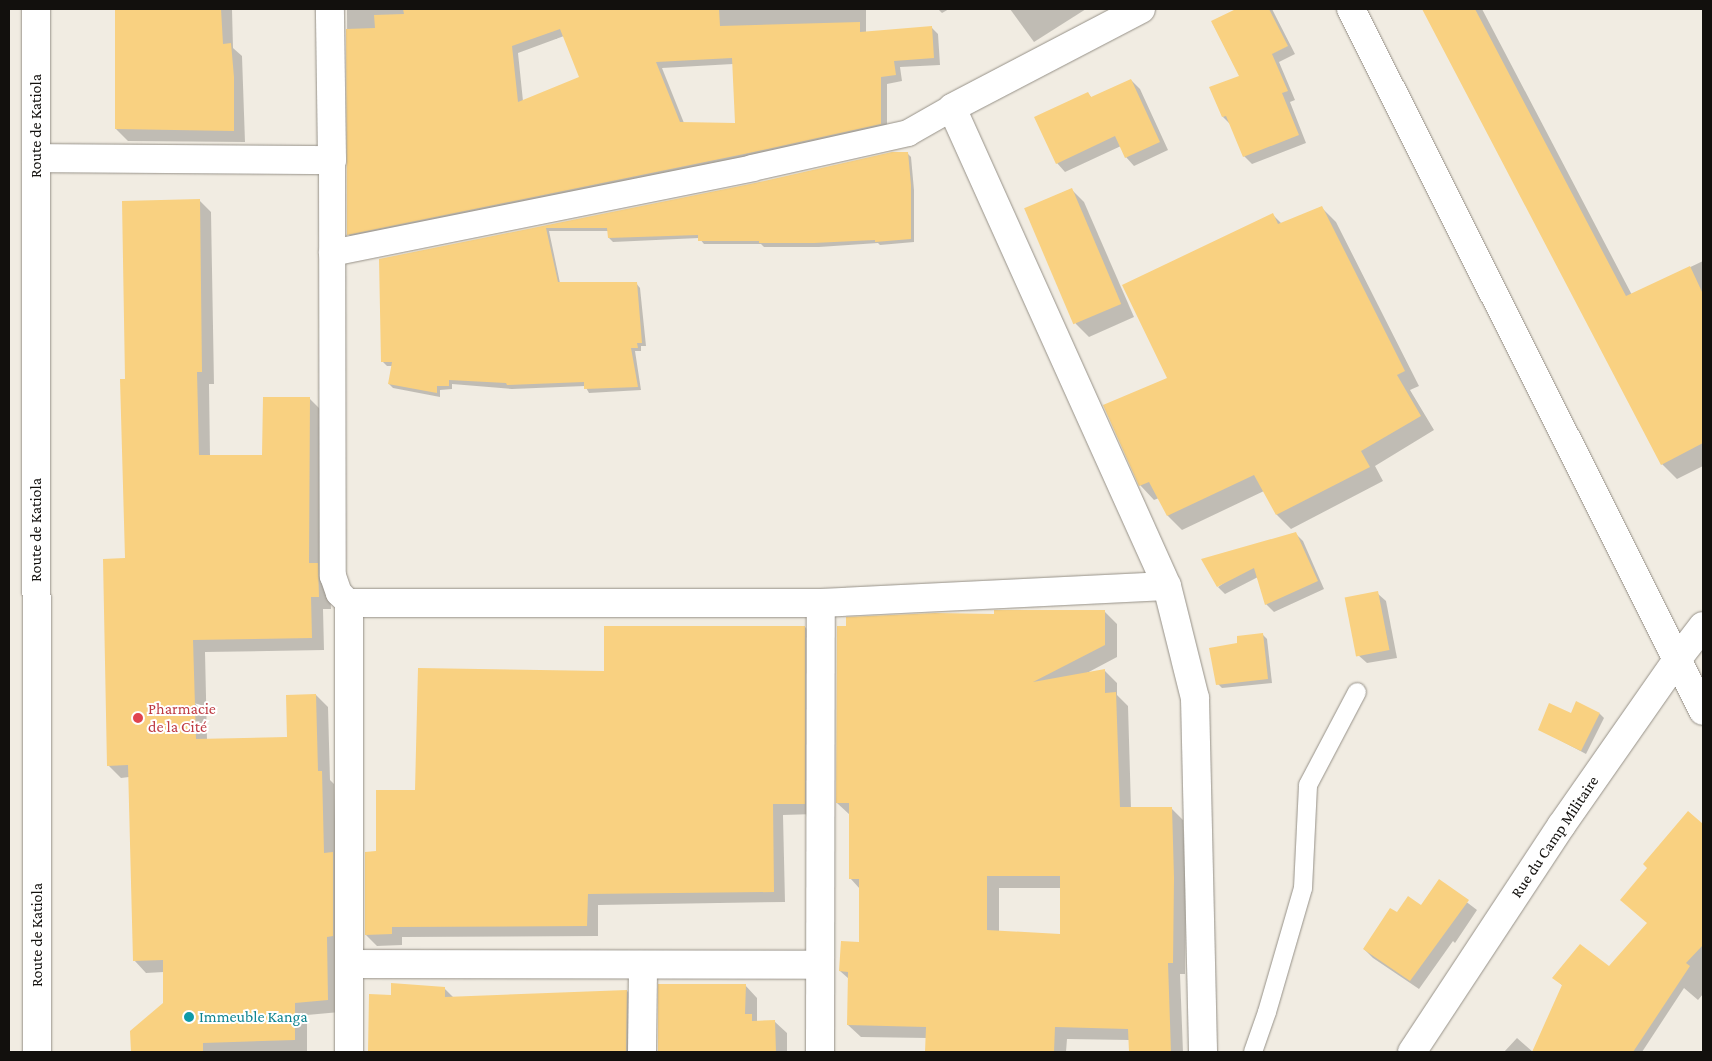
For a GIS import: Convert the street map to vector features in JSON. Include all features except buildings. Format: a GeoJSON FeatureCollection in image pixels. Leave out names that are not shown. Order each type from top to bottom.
{"type":"FeatureCollection","features":[{"type":"Feature","properties":{"kind":"main road","name":"Route de Katiola"},"geometry":{"type":"LineString","coordinates":[[36,9],[37,1052]]}},
{"type":"Feature","properties":{"kind":"main road"},"geometry":{"type":"LineString","coordinates":[[36,158],[332,160],[330,9]]}},
{"type":"Feature","properties":{"kind":"main road"},"geometry":{"type":"LineString","coordinates":[[1141,9],[952,108],[1167,586],[1195,698],[1203,1052]]}},
{"type":"Feature","properties":{"kind":"main road"},"geometry":{"type":"LineString","coordinates":[[1351,9],[1703,712]]}},
{"type":"Feature","properties":{"kind":"main road"},"geometry":{"type":"LineString","coordinates":[[349,1052],[349,603],[821,603],[1167,586]]}},
{"type":"Feature","properties":{"kind":"main road"},"geometry":{"type":"LineString","coordinates":[[820,1052],[821,603]]}},
{"type":"Feature","properties":{"kind":"main road","name":"Rue du Camp Militaire"},"geometry":{"type":"LineString","coordinates":[[1417,1051],[1561,826],[1676,661],[1703,626]]}},
{"type":"Feature","properties":{"kind":"main road"},"geometry":{"type":"LineString","coordinates":[[349,964],[820,965]]}},
{"type":"Feature","properties":{"kind":"main road"},"geometry":{"type":"LineString","coordinates":[[642,1052],[643,965]]}},
{"type":"Feature","properties":{"kind":"street"},"geometry":{"type":"LineString","coordinates":[[332,253],[752,168],[908,134],[952,108]]}},
{"type":"Feature","properties":{"kind":"street"},"geometry":{"type":"LineString","coordinates":[[332,160],[333,576],[339,593],[349,603]]}},
{"type":"Feature","properties":{"kind":"lane"},"geometry":{"type":"LineString","coordinates":[[1252,1052],[1267,1012],[1303,888],[1308,785],[1357,692]]}},
{"type":"Feature","properties":{"kind":"place","name":"Pharmacie de la Cité"},"geometry":{"type":"Point","coordinates":[138,718]}},
{"type":"Feature","properties":{"kind":"place","name":"Immeuble Kanga"},"geometry":{"type":"Point","coordinates":[189,1017]}}]}
